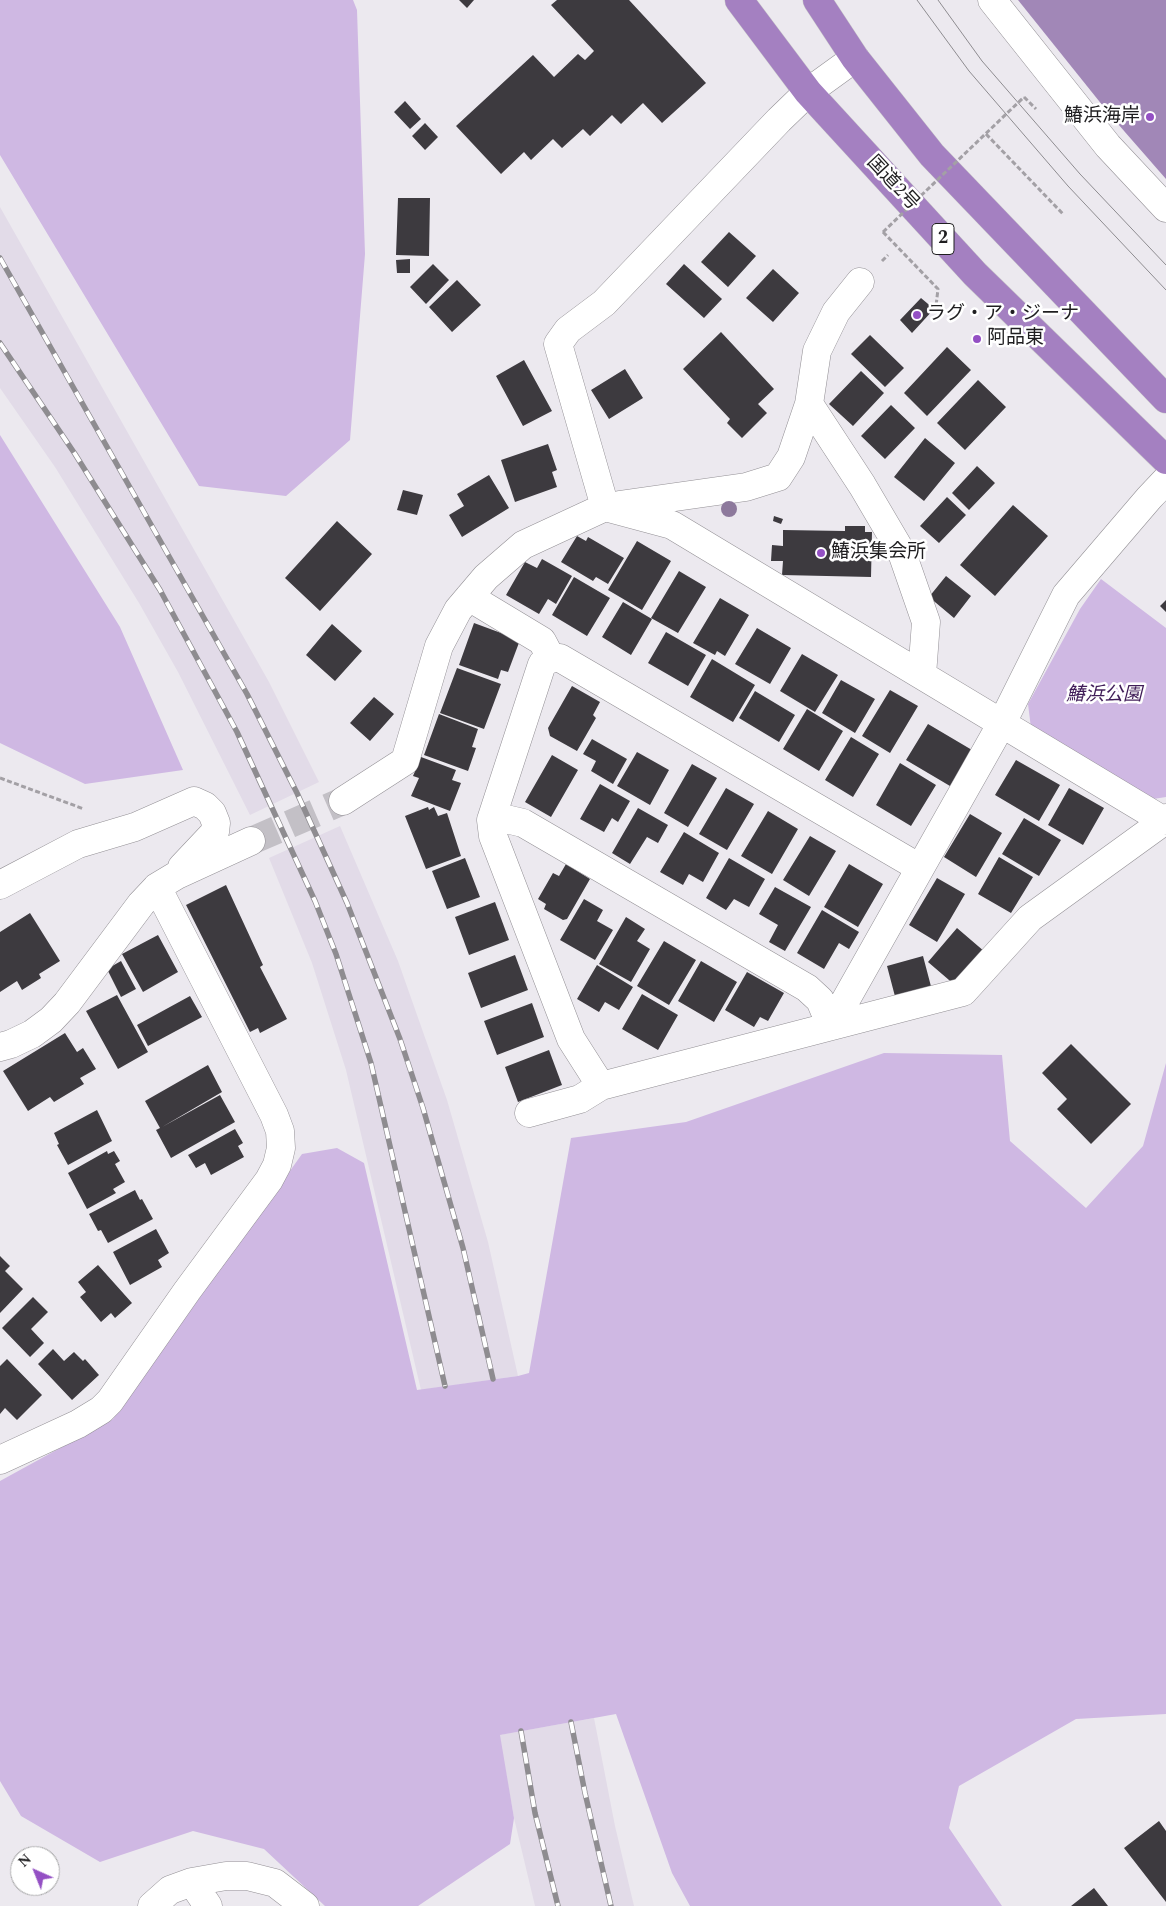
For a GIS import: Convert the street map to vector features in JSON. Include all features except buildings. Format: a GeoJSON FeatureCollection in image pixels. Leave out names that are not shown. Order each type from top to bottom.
{"type":"FeatureCollection","features":[{"type":"Feature","properties":{"kind":"highway","name":"国道2号"},"geometry":{"type":"LineString","coordinates":[[739,0],[808,92],[975,274],[1166,460]]}},
{"type":"Feature","properties":{"kind":"highway"},"geometry":{"type":"LineString","coordinates":[[817,0],[855,58],[932,155],[1166,399]]}},
{"type":"Feature","properties":{"kind":"street"},"geometry":{"type":"LineString","coordinates":[[992,0],[1108,146],[1166,208]]}},
{"type":"Feature","properties":{"kind":"street"},"geometry":{"type":"LineString","coordinates":[[605,507],[558,344],[568,330],[604,303],[778,120],[808,92],[855,58]]}},
{"type":"Feature","properties":{"kind":"street"},"geometry":{"type":"LineString","coordinates":[[343,800],[404,761],[439,646],[458,610],[486,577],[523,544],[605,507],[746,488],[778,477],[791,457],[809,404],[817,352],[836,312],[860,282]]}},
{"type":"Feature","properties":{"kind":"street"},"geometry":{"type":"LineString","coordinates":[[809,404],[862,485],[902,553],[926,622],[922,675]]}},
{"type":"Feature","properties":{"kind":"street"},"geometry":{"type":"LineString","coordinates":[[831,1026],[1002,723],[1066,595],[1166,480]]}},
{"type":"Feature","properties":{"kind":"street"},"geometry":{"type":"LineString","coordinates":[[529,1113],[580,1099],[601,1086],[963,992],[1030,918],[1165,820],[672,525],[605,507]]}},
{"type":"Feature","properties":{"kind":"street"},"geometry":{"type":"LineString","coordinates":[[469,597],[542,641],[551,658]]}},
{"type":"Feature","properties":{"kind":"street"},"geometry":{"type":"LineString","coordinates":[[601,1086],[571,1039],[493,836],[491,820],[542,664],[551,658],[560,658],[920,868]]}},
{"type":"Feature","properties":{"kind":"street"},"geometry":{"type":"LineString","coordinates":[[0,885],[78,844],[136,827],[194,801],[205,806],[212,813],[216,824],[215,832],[167,881],[141,904],[67,1003],[32,1034],[0,1047]]}},
{"type":"Feature","properties":{"kind":"street"},"geometry":{"type":"LineString","coordinates":[[491,820],[506,819],[523,823],[807,988],[820,1000],[831,1026]]}},
{"type":"Feature","properties":{"kind":"street"},"geometry":{"type":"LineString","coordinates":[[167,881],[251,841]]}},
{"type":"Feature","properties":{"kind":"street"},"geometry":{"type":"LineString","coordinates":[[0,1460],[78,1424],[110,1401],[187,1290],[269,1180],[278,1165],[281,1148],[280,1131],[274,1115],[167,881]]}},
{"type":"Feature","properties":{"kind":"street"},"geometry":{"type":"LineString","coordinates":[[152,1906],[170,1890],[192,1882],[226,1876],[247,1876],[275,1883],[306,1906]]}},
{"type":"Feature","properties":{"kind":"street"},"geometry":{"type":"LineString","coordinates":[[192,1882],[208,1906]]}},
{"type":"Feature","properties":{"kind":"path"},"geometry":{"type":"LineString","coordinates":[[936,306],[938,289],[882,232],[1024,97]]}},
{"type":"Feature","properties":{"kind":"path"},"geometry":{"type":"LineString","coordinates":[[986,134],[1062,214]]}},
{"type":"Feature","properties":{"kind":"path"},"geometry":{"type":"LineString","coordinates":[[0,778],[88,811]]}},
{"type":"Feature","properties":{"kind":"shaded area"},"geometry":{"type":"Polygon","coordinates":[[[1018,0],[1166,0],[1166,179],[1111,116],[1018,0]]]}},
{"type":"Feature","properties":{"kind":"shaded area"},"geometry":{"type":"Polygon","coordinates":[[[0,207],[269,682],[319,782],[250,815],[178,672],[139,603],[55,467],[0,388],[0,207]]]}},
{"type":"Feature","properties":{"kind":"shaded area"},"geometry":{"type":"Polygon","coordinates":[[[340,826],[398,961],[447,1100],[488,1242],[518,1376],[421,1390],[346,1070],[312,963],[269,858],[340,826]]]}},
{"type":"Feature","properties":{"kind":"shaded area"},"geometry":{"type":"Polygon","coordinates":[[[594,1718],[615,1826],[634,1906],[535,1906],[514,1818],[499,1735],[594,1718]]]}},
{"type":"Feature","properties":{"kind":"green space"},"geometry":{"type":"Polygon","coordinates":[[[0,0],[353,0],[357,10],[365,254],[350,440],[286,496],[199,486],[0,155],[0,0]]]}},
{"type":"Feature","properties":{"kind":"green space"},"geometry":{"type":"Polygon","coordinates":[[[0,435],[120,627],[183,770],[85,784],[0,743],[0,435]]]}},
{"type":"Feature","properties":{"kind":"green space","name":"鰆浜公園"},"geometry":{"type":"Polygon","coordinates":[[[1101,579],[1166,628],[1166,797],[1153,799],[1031,728],[1028,704],[1080,609],[1101,579]]]}},
{"type":"Feature","properties":{"kind":"green space"},"geometry":{"type":"Polygon","coordinates":[[[884,1053],[1002,1055],[1010,1141],[1086,1208],[1143,1146],[1166,1063],[1166,1714],[1076,1719],[959,1786],[949,1828],[1002,1906],[690,1906],[672,1873],[616,1714],[500,1735],[514,1818],[510,1844],[418,1906],[325,1906],[264,1849],[193,1831],[100,1862],[21,1816],[0,1781],[0,1481],[113,1419],[302,1154],[337,1148],[364,1163],[417,1390],[518,1376],[529,1373],[571,1138],[686,1122],[884,1053]]]}},
{"type":"Feature","properties":{"kind":"tunnel"},"geometry":{"type":"LineString","coordinates":[[251,841],[343,801]]}},
{"type":"Feature","properties":{"kind":"tram line"},"geometry":{"type":"LineString","coordinates":[[917,0],[969,71],[1068,186],[1166,290]]}},
{"type":"Feature","properties":{"kind":"tram line"},"geometry":{"type":"LineString","coordinates":[[938,0],[982,61],[1080,174],[1166,265]]}},
{"type":"Feature","properties":{"kind":"railway"},"geometry":{"type":"LineString","coordinates":[[0,258],[247,694],[297,793],[347,903],[400,1039],[423,1108],[463,1248],[493,1379]]}},
{"type":"Feature","properties":{"kind":"railway"},"geometry":{"type":"LineString","coordinates":[[0,343],[75,454],[160,590],[237,732],[315,901],[336,954],[371,1063],[445,1386]]}},
{"type":"Feature","properties":{"kind":"railway"},"geometry":{"type":"LineString","coordinates":[[571,1722],[611,1906]]}},
{"type":"Feature","properties":{"kind":"railway"},"geometry":{"type":"LineString","coordinates":[[521,1731],[535,1813],[558,1906]]}},
{"type":"Feature","properties":{"kind":"place","name":"鰆浜海岸"},"geometry":{"type":"Point","coordinates":[1150,117]}},
{"type":"Feature","properties":{"kind":"place","name":"ラグ・ア・ジーナ"},"geometry":{"type":"Point","coordinates":[917,315]}},
{"type":"Feature","properties":{"kind":"place","name":"阿品東"},"geometry":{"type":"Point","coordinates":[977,339]}},
{"type":"Feature","properties":{"kind":"place","name":"鰆浜集会所"},"geometry":{"type":"Point","coordinates":[821,553]}}]}
